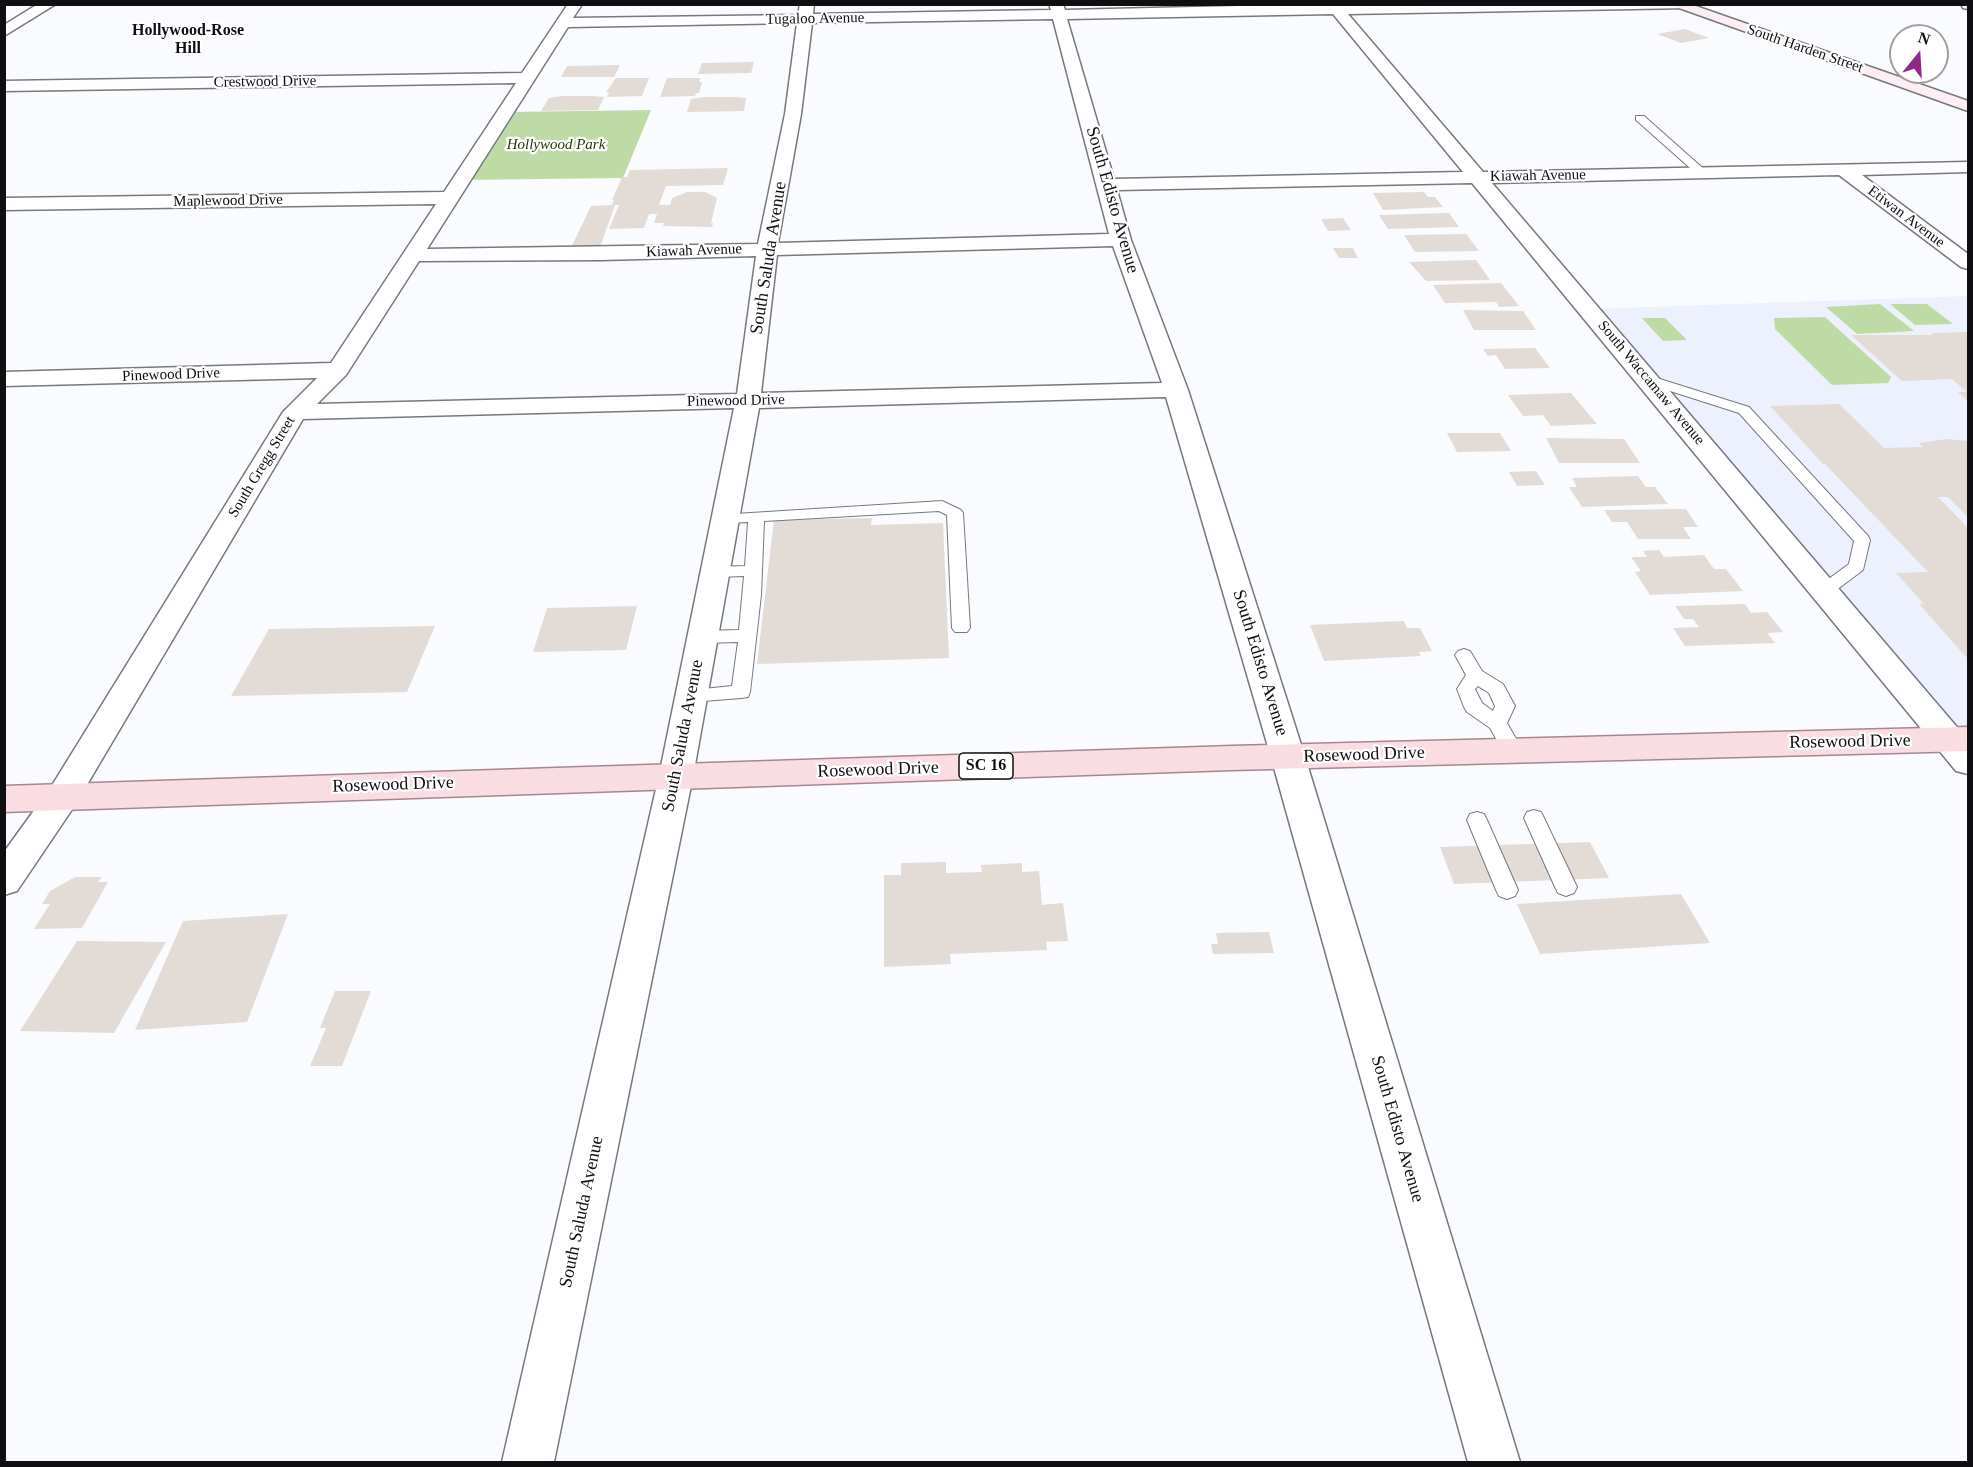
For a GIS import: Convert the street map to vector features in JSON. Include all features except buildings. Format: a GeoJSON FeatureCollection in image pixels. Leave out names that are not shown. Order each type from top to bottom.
{"type":"FeatureCollection","features":[{"type":"Feature","properties":{"kind":"main road","name":"South Harden Street"},"geometry":{"type":"LineString","coordinates":[[1682,5],[1968,106]]}},
{"type":"Feature","properties":{"kind":"main road","name":"Rosewood Drive"},"geometry":{"type":"LineString","coordinates":[[4,799],[1288,757],[1505,737],[1962,747]]}},
{"type":"Feature","properties":{"kind":"street"},"geometry":{"type":"LineString","coordinates":[[4,32],[49,4]]}},
{"type":"Feature","properties":{"kind":"street","name":"Tugaloo Avenue"},"geometry":{"type":"LineString","coordinates":[[569,14],[1682,5]]}},
{"type":"Feature","properties":{"kind":"street","name":"South Waccamaw Avenue"},"geometry":{"type":"LineString","coordinates":[[1335,8],[1825,590],[1962,747]]}},
{"type":"Feature","properties":{"kind":"street","name":"South Edisto Avenue"},"geometry":{"type":"LineString","coordinates":[[1057,10],[1121,240],[1176,390],[1288,757],[1494,1462]]}},
{"type":"Feature","properties":{"kind":"street","name":"South Saluda Avenue"},"geometry":{"type":"LineString","coordinates":[[528,1462],[676,776],[715,572],[741,517],[748,400],[767,249],[793,114],[805,12]]}},
{"type":"Feature","properties":{"kind":"street","name":"South Gregg Street"},"geometry":{"type":"LineString","coordinates":[[4,881],[63,796],[296,412],[338,370],[411,255],[451,198],[525,78],[569,14]]}},
{"type":"Feature","properties":{"kind":"street","name":"Crestwood Drive"},"geometry":{"type":"LineString","coordinates":[[4,86],[525,78]]}},
{"type":"Feature","properties":{"kind":"street","name":"Kiawah Avenue"},"geometry":{"type":"LineString","coordinates":[[1107,185],[1968,168]]}},
{"type":"Feature","properties":{"kind":"street","name":"Etiwan Avenue"},"geometry":{"type":"LineString","coordinates":[[1844,170],[1968,263]]}},
{"type":"Feature","properties":{"kind":"street","name":"Maplewood Drive"},"geometry":{"type":"LineString","coordinates":[[4,204],[451,198]]}},
{"type":"Feature","properties":{"kind":"street","name":"Kiawah Avenue"},"geometry":{"type":"LineString","coordinates":[[411,255],[1121,240]]}},
{"type":"Feature","properties":{"kind":"street","name":"Pinewood Drive"},"geometry":{"type":"LineString","coordinates":[[4,379],[338,370]]}},
{"type":"Feature","properties":{"kind":"street","name":"Pinewood Drive"},"geometry":{"type":"LineString","coordinates":[[296,412],[1176,390]]}},
{"type":"Feature","properties":{"kind":"lane"},"geometry":{"type":"LineString","coordinates":[[1640,118],[1702,173]]}},
{"type":"Feature","properties":{"kind":"lane"},"geometry":{"type":"LineString","coordinates":[[1647,379],[1744,410],[1862,540],[1857,566],[1825,590]]}},
{"type":"Feature","properties":{"kind":"lane"},"geometry":{"type":"LineString","coordinates":[[691,696],[741,692],[753,571],[741,517],[942,506],[956,513],[961,628]]}},
{"type":"Feature","properties":{"kind":"lane"},"geometry":{"type":"LineString","coordinates":[[715,572],[753,571]]}},
{"type":"Feature","properties":{"kind":"lane"},"geometry":{"type":"LineString","coordinates":[[702,637],[747,636]]}},
{"type":"Feature","properties":{"kind":"lane"},"geometry":{"type":"LineString","coordinates":[[1464,655],[1475,675],[1496,689],[1505,706],[1505,737]]}},
{"type":"Feature","properties":{"kind":"lane"},"geometry":{"type":"LineString","coordinates":[[1475,675],[1466,689],[1474,707],[1505,737]]}},
{"type":"Feature","properties":{"kind":"lane"},"geometry":{"type":"LineString","coordinates":[[1534,818],[1566,888]]}},
{"type":"Feature","properties":{"kind":"lane"},"geometry":{"type":"LineString","coordinates":[[1477,820],[1507,890]]}},
{"type":"Feature","properties":{"kind":"shaded area"},"geometry":{"type":"Polygon","coordinates":[[[1968,296],[1968,739],[1951,739],[1589,309],[1968,296]]]}},
{"type":"Feature","properties":{"kind":"green space","name":"Hollywood Park"},"geometry":{"type":"Polygon","coordinates":[[[651,110],[623,178],[462,180],[506,112],[651,110]]]}},
{"type":"Feature","properties":{"kind":"green space"},"geometry":{"type":"Polygon","coordinates":[[[1880,304],[1914,331],[1857,334],[1826,307],[1880,304]]]}},
{"type":"Feature","properties":{"kind":"green space"},"geometry":{"type":"Polygon","coordinates":[[[1890,304],[1927,304],[1953,324],[1915,325],[1890,304]]]}},
{"type":"Feature","properties":{"kind":"green space"},"geometry":{"type":"Polygon","coordinates":[[[1825,317],[1891,377],[1888,383],[1832,385],[1775,329],[1774,318],[1825,317]]]}},
{"type":"Feature","properties":{"kind":"green space"},"geometry":{"type":"Polygon","coordinates":[[[1642,318],[1665,318],[1687,340],[1663,341],[1642,318]]]}},
{"type":"Feature","properties":{"kind":"district","name":"Hollywood-Rose Hill"},"geometry":{"type":"Point","coordinates":[188,40]}}]}
